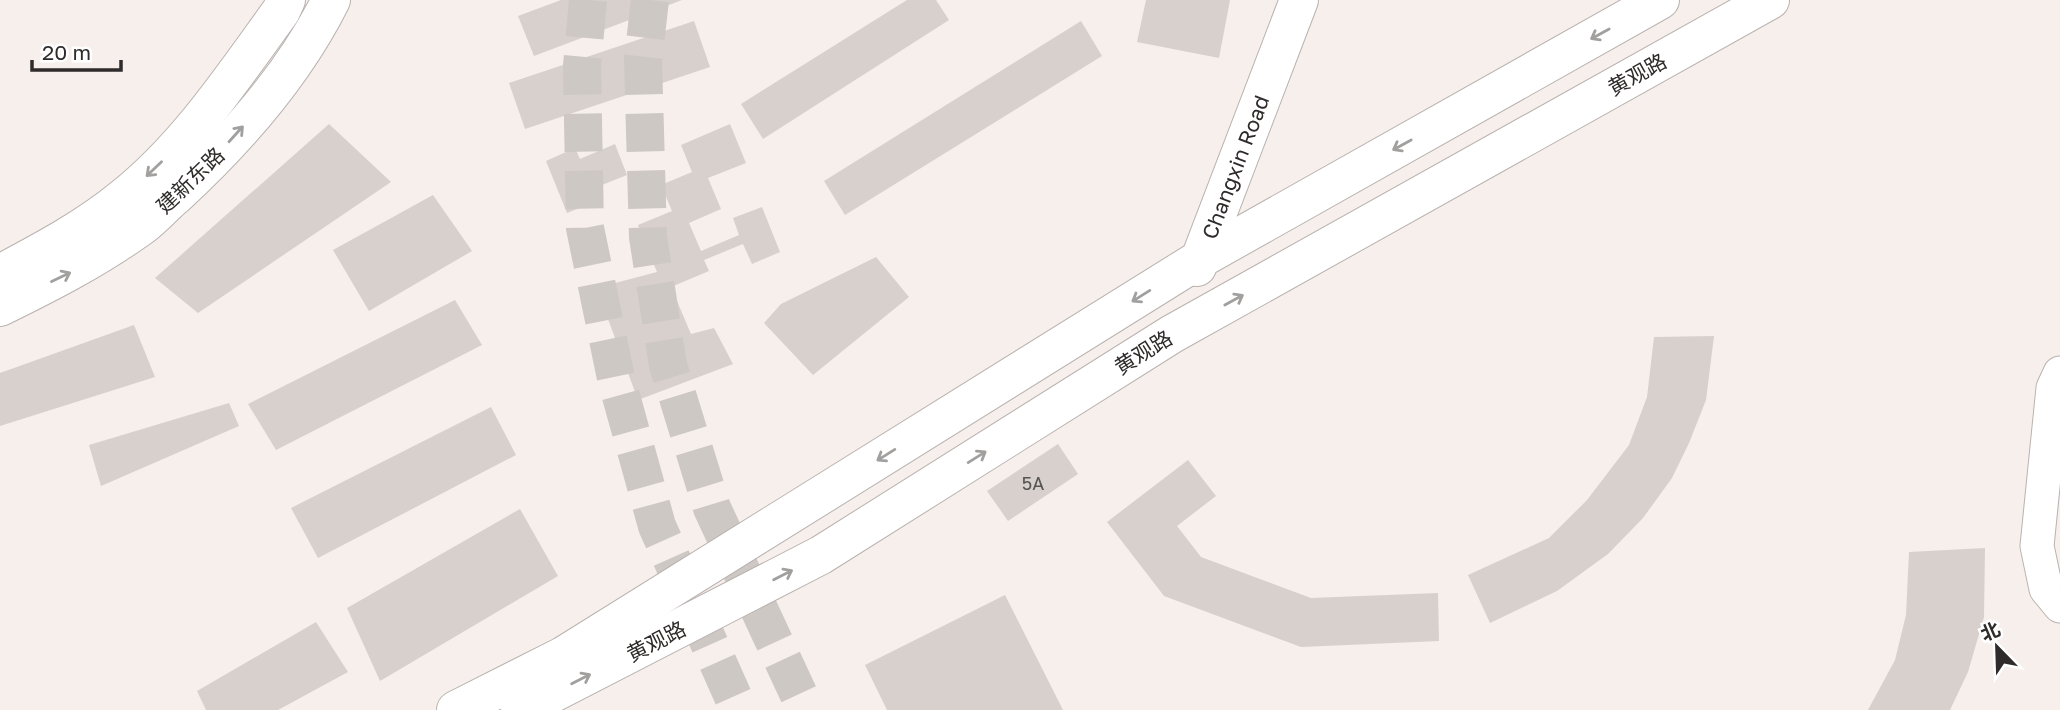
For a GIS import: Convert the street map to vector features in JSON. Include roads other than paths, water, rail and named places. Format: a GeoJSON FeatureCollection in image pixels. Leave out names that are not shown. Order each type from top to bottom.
{"type":"FeatureCollection","features":[{"type":"Feature","properties":{"kind":"main road","name":"建新东路"},"geometry":{"type":"LineString","coordinates":[[0,274],[63,241],[123,198],[171,153],[226,87],[281,11],[286,0]]}},
{"type":"Feature","properties":{"kind":"main road","name":"建新东路"},"geometry":{"type":"LineString","coordinates":[[0,307],[77,270],[142,226],[204,170],[253,115],[312,37],[331,0]]}},
{"type":"Feature","properties":{"kind":"main road","name":"Changxin Road"},"geometry":{"type":"LineString","coordinates":[[1172,334],[1299,0]]}},
{"type":"Feature","properties":{"kind":"main road","name":"黄观路"},"geometry":{"type":"LineString","coordinates":[[456,710],[563,656],[1200,259],[1660,0]]}},
{"type":"Feature","properties":{"kind":"main road","name":"黄观路"},"geometry":{"type":"LineString","coordinates":[[520,710],[821,555],[1172,334],[1770,0]]}},
{"type":"Feature","properties":{"kind":"street"},"geometry":{"type":"LineString","coordinates":[[2060,373],[2053,388],[2037,546],[2046,589],[2060,606]]}},
{"type":"Feature","properties":{"kind":"tunnel"},"geometry":{"type":"LineString","coordinates":[[588,0],[582,66],[585,228],[616,378],[657,526],[739,710]]}},
{"type":"Feature","properties":{"kind":"tunnel"},"geometry":{"type":"LineString","coordinates":[[650,0],[643,60],[648,237],[668,365],[712,508],[806,710]]}}]}
